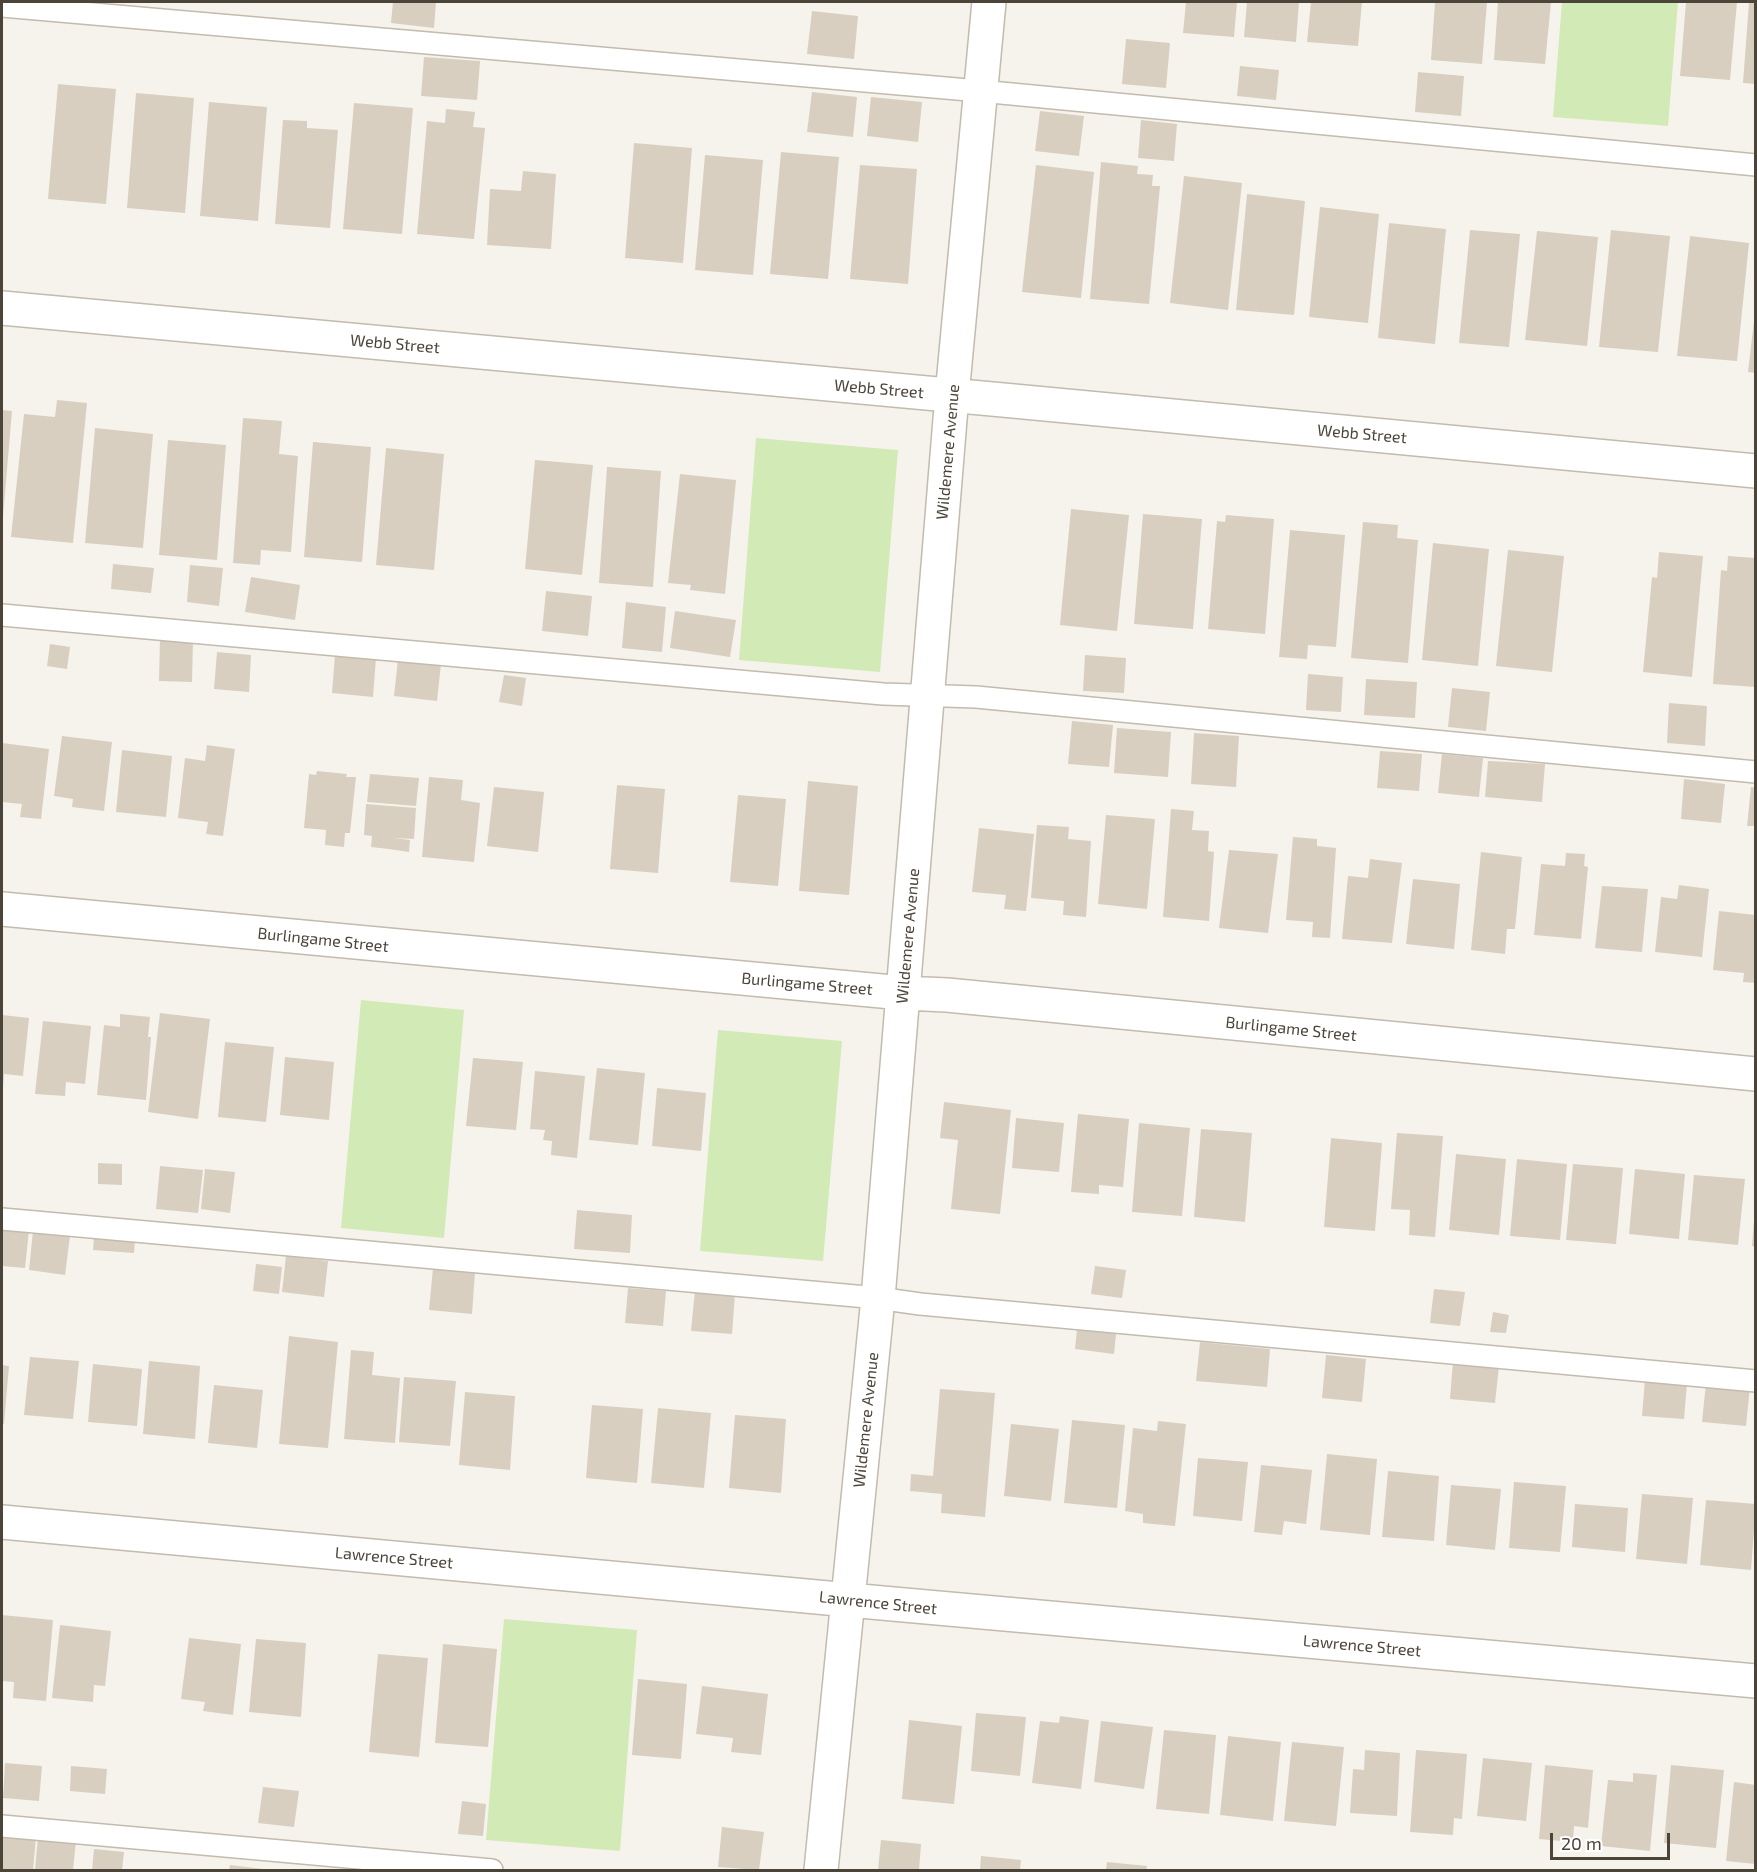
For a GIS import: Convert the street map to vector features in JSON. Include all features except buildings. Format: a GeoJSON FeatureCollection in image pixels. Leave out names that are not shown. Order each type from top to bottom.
{"type":"FeatureCollection","features":[{"type":"Feature","properties":{"kind":"street","name":"Wildemere Avenue"},"geometry":{"type":"LineString","coordinates":[[821,1870],[878,1298],[952,395],[989,2]]}},
{"type":"Feature","properties":{"kind":"street","name":"Webb Street"},"geometry":{"type":"LineString","coordinates":[[2,308],[1755,471]]}},
{"type":"Feature","properties":{"kind":"street","name":"Burlingame Street"},"geometry":{"type":"LineString","coordinates":[[2,909],[959,997],[1755,1074]]}},
{"type":"Feature","properties":{"kind":"street","name":"Lawrence Street"},"geometry":{"type":"LineString","coordinates":[[2,1522],[1755,1681]]}},
{"type":"Feature","properties":{"kind":"lane"},"geometry":{"type":"LineString","coordinates":[[2,6],[980,91],[1755,165]]}},
{"type":"Feature","properties":{"kind":"lane"},"geometry":{"type":"LineString","coordinates":[[2,615],[883,694],[988,698],[1755,772]]}},
{"type":"Feature","properties":{"kind":"lane"},"geometry":{"type":"LineString","coordinates":[[2,1219],[878,1298],[1755,1381]]}},
{"type":"Feature","properties":{"kind":"lane"},"geometry":{"type":"LineString","coordinates":[[2,1826],[492,1870]]}},
{"type":"Feature","properties":{"kind":"green space"},"geometry":{"type":"Polygon","coordinates":[[[1562,2],[1678,2],[1668,126],[1553,117],[1562,2]]]}},
{"type":"Feature","properties":{"kind":"green space"},"geometry":{"type":"Polygon","coordinates":[[[756,438],[898,450],[880,672],[739,660],[756,438]]]}},
{"type":"Feature","properties":{"kind":"green space"},"geometry":{"type":"Polygon","coordinates":[[[361,1000],[464,1010],[444,1238],[341,1228],[361,1000]]]}},
{"type":"Feature","properties":{"kind":"green space"},"geometry":{"type":"Polygon","coordinates":[[[718,1030],[842,1041],[823,1261],[700,1251],[718,1030]]]}},
{"type":"Feature","properties":{"kind":"green space"},"geometry":{"type":"Polygon","coordinates":[[[504,1619],[637,1630],[620,1851],[486,1840],[504,1619]]]}}]}
